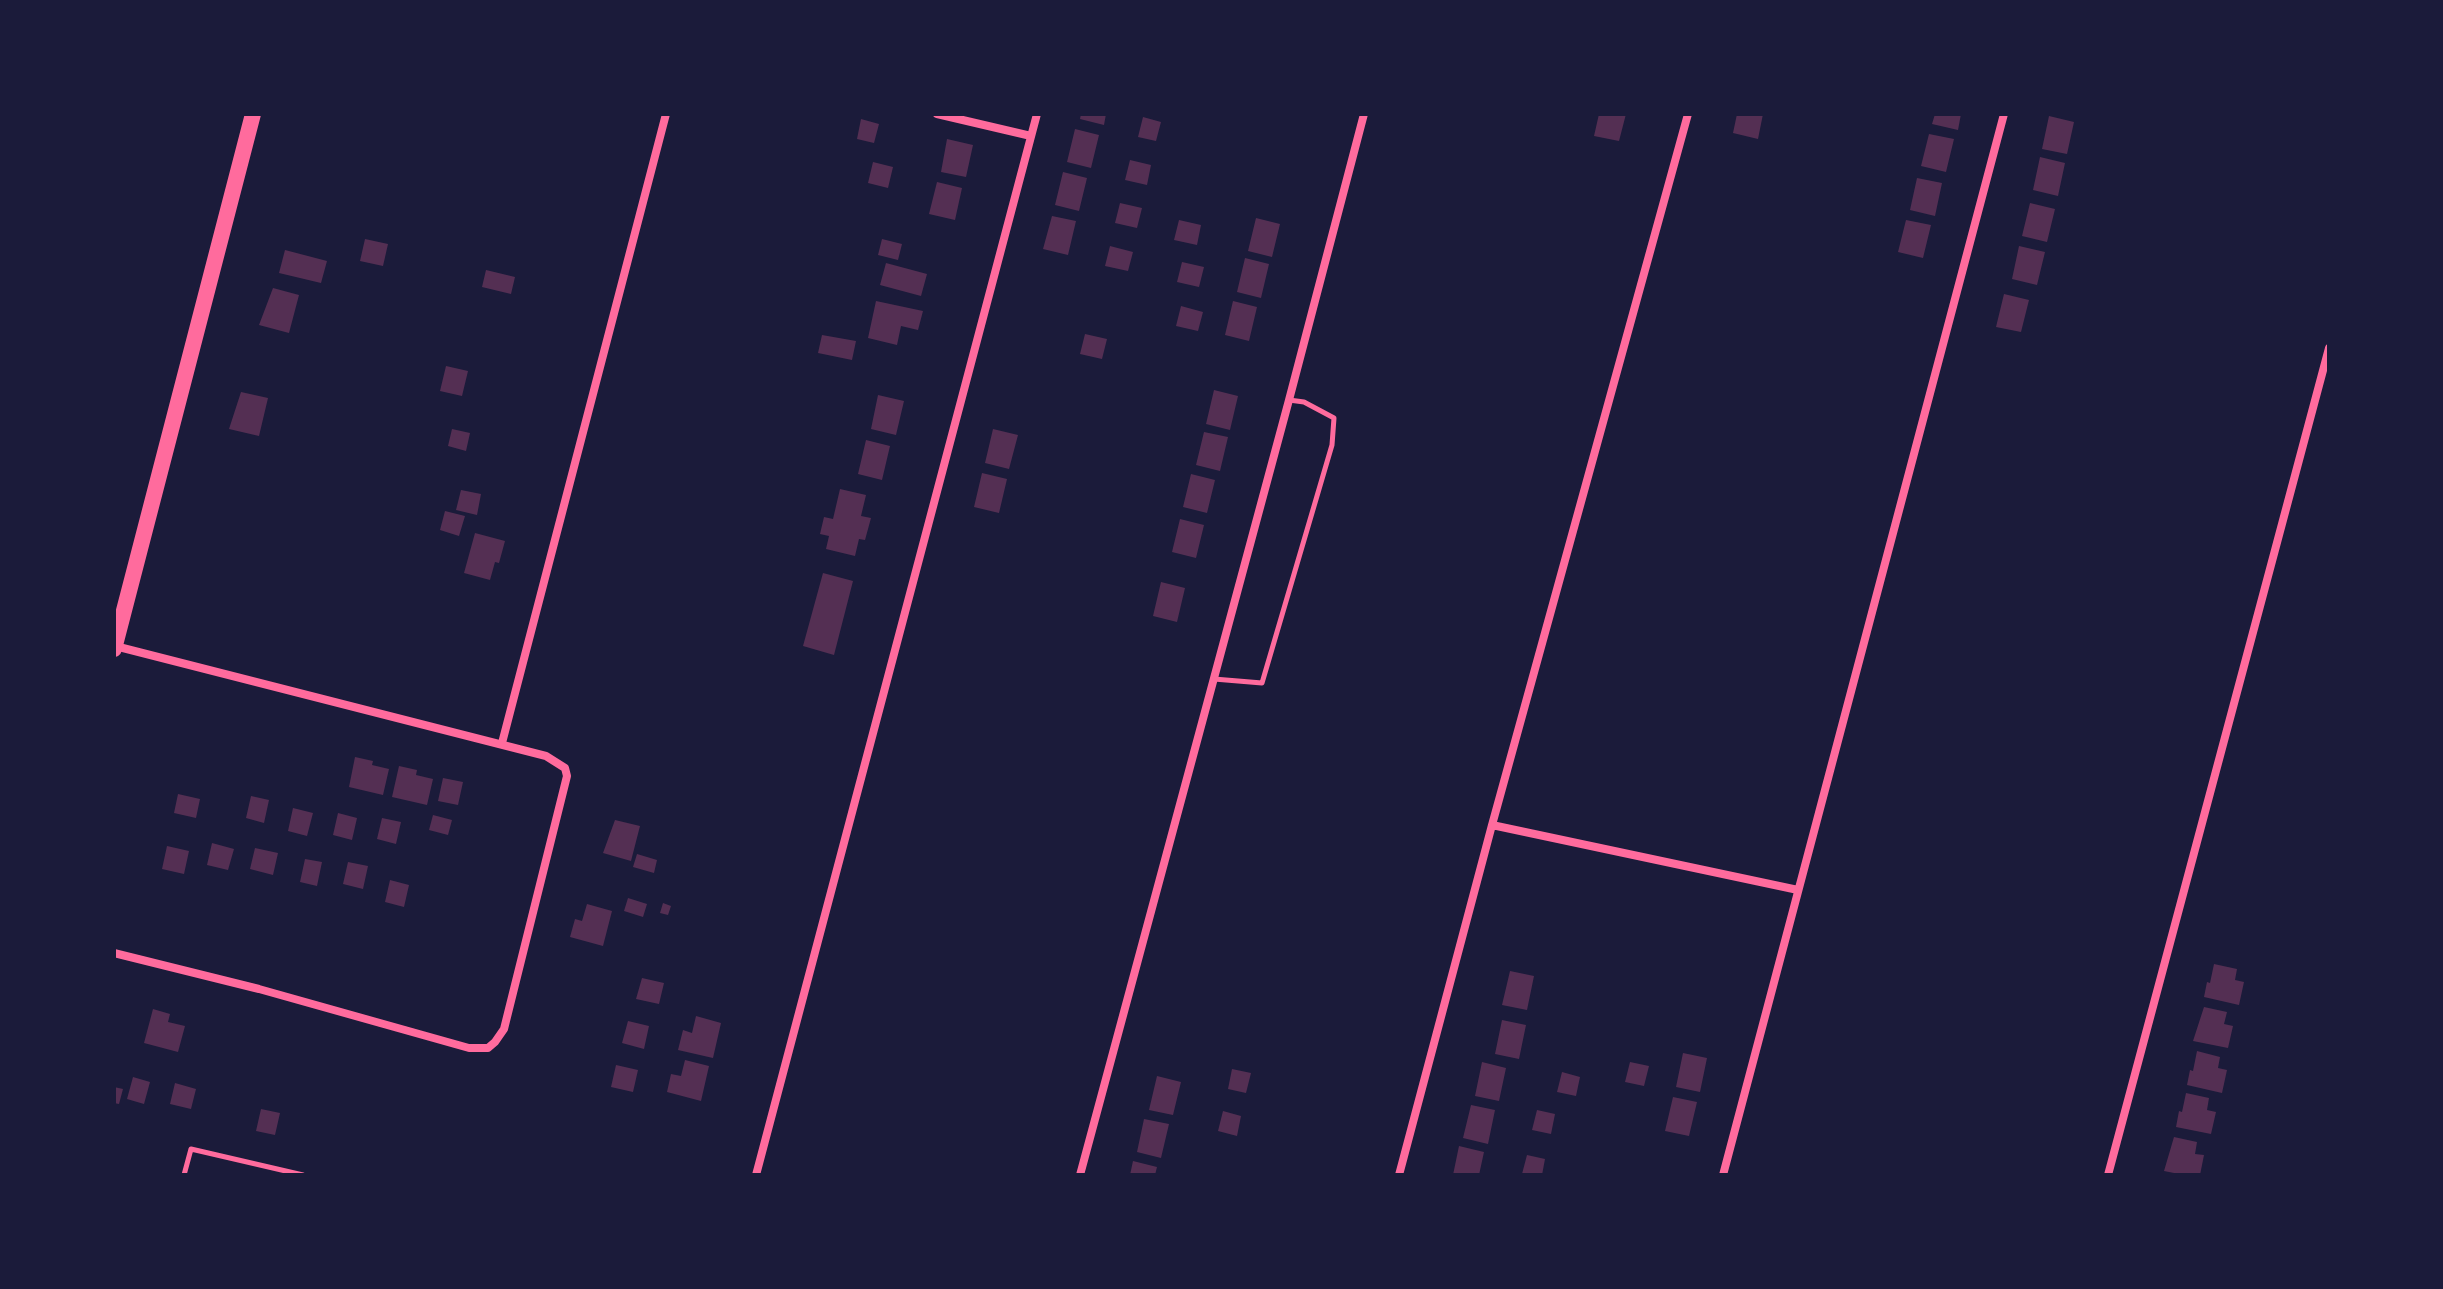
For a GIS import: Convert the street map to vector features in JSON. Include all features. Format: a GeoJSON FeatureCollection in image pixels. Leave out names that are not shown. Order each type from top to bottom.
{"type":"FeatureCollection","features":[{"type":"Feature","properties":{"kind":"main road"},"geometry":{"type":"LineString","coordinates":[[114,648],[253,114]]}},
{"type":"Feature","properties":{"kind":"street"},"geometry":{"type":"LineString","coordinates":[[502,743],[666,114]]}},
{"type":"Feature","properties":{"kind":"street"},"geometry":{"type":"LineString","coordinates":[[937,114],[1031,136]]}},
{"type":"Feature","properties":{"kind":"street"},"geometry":{"type":"LineString","coordinates":[[756,1175],[1037,114]]}},
{"type":"Feature","properties":{"kind":"street"},"geometry":{"type":"LineString","coordinates":[[1080,1175],[1364,114]]}},
{"type":"Feature","properties":{"kind":"street"},"geometry":{"type":"LineString","coordinates":[[1399,1175],[1688,114]]}},
{"type":"Feature","properties":{"kind":"street"},"geometry":{"type":"LineString","coordinates":[[1723,1175],[2004,114]]}},
{"type":"Feature","properties":{"kind":"street"},"geometry":{"type":"LineString","coordinates":[[2108,1175],[2329,348]]}},
{"type":"Feature","properties":{"kind":"street"},"geometry":{"type":"LineString","coordinates":[[114,648],[502,743],[546,756],[565,768],[567,776],[504,1029],[488,1048],[469,1048],[259,989],[114,953]]}},
{"type":"Feature","properties":{"kind":"street"},"geometry":{"type":"LineString","coordinates":[[1492,825],[1798,890]]}},
{"type":"Feature","properties":{"kind":"lane"},"geometry":{"type":"LineString","coordinates":[[1213,679],[1262,683],[1332,445],[1334,418],[1304,402],[1289,400]]}},
{"type":"Feature","properties":{"kind":"lane"},"geometry":{"type":"LineString","coordinates":[[184,1175],[191,1149],[303,1175]]}},
{"type":"Feature","properties":{"kind":"building"},"geometry":{"type":"Polygon","coordinates":[[[1081,114],[1106,114],[1104,125],[1080,119],[1081,114]]]}},
{"type":"Feature","properties":{"kind":"building"},"geometry":{"type":"Polygon","coordinates":[[[1599,114],[1626,114],[1619,141],[1594,136],[1599,114]]]}},
{"type":"Feature","properties":{"kind":"building"},"geometry":{"type":"Polygon","coordinates":[[[1737,114],[1763,114],[1758,139],[1733,133],[1737,114]]]}},
{"type":"Feature","properties":{"kind":"building"},"geometry":{"type":"Polygon","coordinates":[[[1935,114],[1961,114],[1958,130],[1932,124],[1935,114]]]}},
{"type":"Feature","properties":{"kind":"building"},"geometry":{"type":"Polygon","coordinates":[[[2049,116],[2074,122],[2067,154],[2042,149],[2049,116]]]}},
{"type":"Feature","properties":{"kind":"building"},"geometry":{"type":"Polygon","coordinates":[[[1143,117],[1161,122],[1156,141],[1138,137],[1143,117]]]}},
{"type":"Feature","properties":{"kind":"building"},"geometry":{"type":"Polygon","coordinates":[[[861,119],[879,124],[874,143],[857,139],[861,119]]]}},
{"type":"Feature","properties":{"kind":"building"},"geometry":{"type":"Polygon","coordinates":[[[1075,129],[1099,135],[1091,168],[1067,162],[1075,129]]]}},
{"type":"Feature","properties":{"kind":"building"},"geometry":{"type":"Polygon","coordinates":[[[1929,134],[1954,139],[1946,172],[1921,166],[1929,134]]]}},
{"type":"Feature","properties":{"kind":"building"},"geometry":{"type":"Polygon","coordinates":[[[947,139],[973,145],[966,177],[941,172],[947,139]]]}},
{"type":"Feature","properties":{"kind":"building"},"geometry":{"type":"Polygon","coordinates":[[[2040,157],[2065,163],[2058,196],[2033,190],[2040,157]]]}},
{"type":"Feature","properties":{"kind":"building"},"geometry":{"type":"Polygon","coordinates":[[[1130,160],[1151,165],[1147,185],[1125,180],[1130,160]]]}},
{"type":"Feature","properties":{"kind":"building"},"geometry":{"type":"Polygon","coordinates":[[[873,162],[893,167],[888,188],[868,183],[873,162]]]}},
{"type":"Feature","properties":{"kind":"building"},"geometry":{"type":"Polygon","coordinates":[[[1063,172],[1087,178],[1079,211],[1055,205],[1063,172]]]}},
{"type":"Feature","properties":{"kind":"building"},"geometry":{"type":"Polygon","coordinates":[[[1917,178],[1942,183],[1935,216],[1910,210],[1917,178]]]}},
{"type":"Feature","properties":{"kind":"building"},"geometry":{"type":"Polygon","coordinates":[[[937,182],[962,188],[955,220],[929,214],[937,182]]]}},
{"type":"Feature","properties":{"kind":"building"},"geometry":{"type":"Polygon","coordinates":[[[1120,203],[1142,208],[1137,228],[1115,223],[1120,203]]]}},
{"type":"Feature","properties":{"kind":"building"},"geometry":{"type":"Polygon","coordinates":[[[2030,203],[2055,209],[2047,242],[2022,236],[2030,203]]]}},
{"type":"Feature","properties":{"kind":"building"},"geometry":{"type":"Polygon","coordinates":[[[1052,216],[1076,221],[1068,255],[1043,249],[1052,216]]]}},
{"type":"Feature","properties":{"kind":"building"},"geometry":{"type":"Polygon","coordinates":[[[1256,218],[1280,224],[1272,257],[1248,251],[1256,218]]]}},
{"type":"Feature","properties":{"kind":"building"},"geometry":{"type":"Polygon","coordinates":[[[1179,220],[1201,225],[1197,245],[1174,240],[1179,220]]]}},
{"type":"Feature","properties":{"kind":"building"},"geometry":{"type":"Polygon","coordinates":[[[1906,220],[1931,225],[1923,258],[1898,252],[1906,220]]]}},
{"type":"Feature","properties":{"kind":"building"},"geometry":{"type":"Polygon","coordinates":[[[365,239],[388,244],[383,266],[360,261],[365,239]]]}},
{"type":"Feature","properties":{"kind":"building"},"geometry":{"type":"Polygon","coordinates":[[[882,239],[902,244],[898,260],[878,255],[882,239]]]}},
{"type":"Feature","properties":{"kind":"building"},"geometry":{"type":"Polygon","coordinates":[[[1110,246],[1133,252],[1128,271],[1105,266],[1110,246]]]}},
{"type":"Feature","properties":{"kind":"building"},"geometry":{"type":"Polygon","coordinates":[[[2019,246],[2045,252],[2037,285],[2012,279],[2019,246]]]}},
{"type":"Feature","properties":{"kind":"building"},"geometry":{"type":"Polygon","coordinates":[[[285,250],[327,261],[321,283],[279,273],[285,250]]]}},
{"type":"Feature","properties":{"kind":"building"},"geometry":{"type":"Polygon","coordinates":[[[1245,258],[1269,264],[1261,298],[1237,292],[1245,258]]]}},
{"type":"Feature","properties":{"kind":"building"},"geometry":{"type":"Polygon","coordinates":[[[1182,262],[1204,267],[1199,287],[1177,282],[1182,262]]]}},
{"type":"Feature","properties":{"kind":"building"},"geometry":{"type":"Polygon","coordinates":[[[886,263],[927,274],[921,296],[880,285],[886,263]]]}},
{"type":"Feature","properties":{"kind":"building"},"geometry":{"type":"Polygon","coordinates":[[[486,270],[515,277],[511,294],[482,287],[486,270]]]}},
{"type":"Feature","properties":{"kind":"building"},"geometry":{"type":"Polygon","coordinates":[[[273,288],[299,295],[289,333],[259,325],[273,288]]]}},
{"type":"Feature","properties":{"kind":"building"},"geometry":{"type":"Polygon","coordinates":[[[2004,294],[2029,300],[2021,332],[1996,327],[2004,294]]]}},
{"type":"Feature","properties":{"kind":"building"},"geometry":{"type":"Polygon","coordinates":[[[876,301],[923,311],[918,330],[901,326],[897,345],[868,338],[876,301]]]}},
{"type":"Feature","properties":{"kind":"building"},"geometry":{"type":"Polygon","coordinates":[[[1233,301],[1257,307],[1249,341],[1225,335],[1233,301]]]}},
{"type":"Feature","properties":{"kind":"building"},"geometry":{"type":"Polygon","coordinates":[[[1181,306],[1203,312],[1198,331],[1176,326],[1181,306]]]}},
{"type":"Feature","properties":{"kind":"building"},"geometry":{"type":"Polygon","coordinates":[[[1085,334],[1107,339],[1102,359],[1080,354],[1085,334]]]}},
{"type":"Feature","properties":{"kind":"building"},"geometry":{"type":"Polygon","coordinates":[[[822,335],[856,341],[852,360],[818,353],[822,335]]]}},
{"type":"Feature","properties":{"kind":"building"},"geometry":{"type":"Polygon","coordinates":[[[446,366],[468,371],[462,396],[440,391],[446,366]]]}},
{"type":"Feature","properties":{"kind":"building"},"geometry":{"type":"Polygon","coordinates":[[[1214,390],[1238,396],[1230,430],[1206,424],[1214,390]]]}},
{"type":"Feature","properties":{"kind":"building"},"geometry":{"type":"Polygon","coordinates":[[[241,392],[268,398],[259,436],[229,429],[241,392]]]}},
{"type":"Feature","properties":{"kind":"building"},"geometry":{"type":"Polygon","coordinates":[[[878,395],[904,401],[896,435],[871,429],[878,395]]]}},
{"type":"Feature","properties":{"kind":"building"},"geometry":{"type":"Polygon","coordinates":[[[452,429],[470,433],[466,451],[448,446],[452,429]]]}},
{"type":"Feature","properties":{"kind":"building"},"geometry":{"type":"Polygon","coordinates":[[[993,429],[1018,435],[1009,469],[985,463],[993,429]]]}},
{"type":"Feature","properties":{"kind":"building"},"geometry":{"type":"Polygon","coordinates":[[[1204,432],[1228,437],[1220,471],[1196,465],[1204,432]]]}},
{"type":"Feature","properties":{"kind":"building"},"geometry":{"type":"Polygon","coordinates":[[[866,440],[890,446],[882,480],[858,474],[866,440]]]}},
{"type":"Feature","properties":{"kind":"building"},"geometry":{"type":"Polygon","coordinates":[[[982,473],[1007,479],[999,513],[974,507],[982,473]]]}},
{"type":"Feature","properties":{"kind":"building"},"geometry":{"type":"Polygon","coordinates":[[[1191,474],[1215,480],[1207,513],[1183,507],[1191,474]]]}},
{"type":"Feature","properties":{"kind":"building"},"geometry":{"type":"Polygon","coordinates":[[[840,489],[866,495],[861,516],[871,518],[865,540],[859,539],[855,556],[826,549],[829,536],[820,534],[824,517],[833,519],[840,489]]]}},
{"type":"Feature","properties":{"kind":"building"},"geometry":{"type":"Polygon","coordinates":[[[461,490],[481,494],[477,515],[456,510],[461,490]]]}},
{"type":"Feature","properties":{"kind":"building"},"geometry":{"type":"Polygon","coordinates":[[[445,511],[465,516],[459,536],[440,530],[445,511]]]}},
{"type":"Feature","properties":{"kind":"building"},"geometry":{"type":"Polygon","coordinates":[[[1180,519],[1204,525],[1196,558],[1172,552],[1180,519]]]}},
{"type":"Feature","properties":{"kind":"building"},"geometry":{"type":"Polygon","coordinates":[[[475,533],[505,541],[490,580],[464,573],[475,533]]]}},
{"type":"Feature","properties":{"kind":"building"},"geometry":{"type":"Polygon","coordinates":[[[823,573],[853,581],[834,655],[803,646],[823,573]]]}},
{"type":"Feature","properties":{"kind":"building"},"geometry":{"type":"Polygon","coordinates":[[[1161,582],[1185,588],[1177,622],[1153,616],[1161,582]]]}},
{"type":"Feature","properties":{"kind":"building"},"geometry":{"type":"Polygon","coordinates":[[[355,757],[389,769],[383,795],[349,787],[355,757]]]}},
{"type":"Feature","properties":{"kind":"building"},"geometry":{"type":"Polygon","coordinates":[[[399,766],[417,770],[416,775],[433,779],[427,805],[392,797],[399,766]]]}},
{"type":"Feature","properties":{"kind":"building"},"geometry":{"type":"Polygon","coordinates":[[[443,778],[463,782],[458,805],[438,801],[443,778]]]}},
{"type":"Feature","properties":{"kind":"building"},"geometry":{"type":"Polygon","coordinates":[[[178,794],[200,799],[196,818],[174,813],[178,794]]]}},
{"type":"Feature","properties":{"kind":"building"},"geometry":{"type":"Polygon","coordinates":[[[251,796],[269,800],[264,823],[246,818],[251,796]]]}},
{"type":"Feature","properties":{"kind":"building"},"geometry":{"type":"Polygon","coordinates":[[[293,808],[313,813],[307,836],[288,831],[293,808]]]}},
{"type":"Feature","properties":{"kind":"building"},"geometry":{"type":"Polygon","coordinates":[[[338,813],[357,818],[352,840],[333,835],[338,813]]]}},
{"type":"Feature","properties":{"kind":"building"},"geometry":{"type":"Polygon","coordinates":[[[433,815],[452,820],[448,835],[429,830],[433,815]]]}},
{"type":"Feature","properties":{"kind":"building"},"geometry":{"type":"Polygon","coordinates":[[[382,818],[401,822],[396,844],[377,839],[382,818]]]}},
{"type":"Feature","properties":{"kind":"building"},"geometry":{"type":"Polygon","coordinates":[[[615,820],[640,826],[631,861],[603,853],[615,820]]]}},
{"type":"Feature","properties":{"kind":"building"},"geometry":{"type":"Polygon","coordinates":[[[212,843],[234,849],[228,870],[207,865],[212,843]]]}},
{"type":"Feature","properties":{"kind":"building"},"geometry":{"type":"Polygon","coordinates":[[[167,846],[189,851],[184,874],[162,869],[167,846]]]}},
{"type":"Feature","properties":{"kind":"building"},"geometry":{"type":"Polygon","coordinates":[[[255,848],[278,853],[273,875],[250,869],[255,848]]]}},
{"type":"Feature","properties":{"kind":"building"},"geometry":{"type":"Polygon","coordinates":[[[637,854],[657,860],[654,873],[633,867],[637,854]]]}},
{"type":"Feature","properties":{"kind":"building"},"geometry":{"type":"Polygon","coordinates":[[[305,859],[322,862],[317,886],[300,882],[305,859]]]}},
{"type":"Feature","properties":{"kind":"building"},"geometry":{"type":"Polygon","coordinates":[[[348,862],[368,866],[363,889],[343,884],[348,862]]]}},
{"type":"Feature","properties":{"kind":"building"},"geometry":{"type":"Polygon","coordinates":[[[390,880],[409,885],[404,907],[385,902],[390,880]]]}},
{"type":"Feature","properties":{"kind":"building"},"geometry":{"type":"Polygon","coordinates":[[[628,898],[647,904],[643,917],[624,911],[628,898]]]}},
{"type":"Feature","properties":{"kind":"building"},"geometry":{"type":"Polygon","coordinates":[[[663,903],[671,906],[668,915],[660,913],[663,903]]]}},
{"type":"Feature","properties":{"kind":"building"},"geometry":{"type":"Polygon","coordinates":[[[587,904],[612,911],[603,946],[570,937],[575,919],[582,921],[587,904]]]}},
{"type":"Feature","properties":{"kind":"building"},"geometry":{"type":"Polygon","coordinates":[[[2214,964],[2237,969],[2235,980],[2244,982],[2239,1005],[2204,997],[2214,964]]]}},
{"type":"Feature","properties":{"kind":"building"},"geometry":{"type":"Polygon","coordinates":[[[1510,971],[1534,976],[1527,1010],[1502,1005],[1510,971]]]}},
{"type":"Feature","properties":{"kind":"building"},"geometry":{"type":"Polygon","coordinates":[[[642,978],[664,983],[659,1004],[636,999],[642,978]]]}},
{"type":"Feature","properties":{"kind":"building"},"geometry":{"type":"Polygon","coordinates":[[[2204,1007],[2227,1012],[2224,1024],[2233,1026],[2228,1048],[2193,1041],[2204,1007]]]}},
{"type":"Feature","properties":{"kind":"building"},"geometry":{"type":"Polygon","coordinates":[[[153,1009],[170,1014],[168,1022],[185,1026],[178,1052],[144,1043],[153,1009]]]}},
{"type":"Feature","properties":{"kind":"building"},"geometry":{"type":"Polygon","coordinates":[[[696,1016],[721,1023],[713,1058],[678,1050],[683,1030],[692,1033],[696,1016]]]}},
{"type":"Feature","properties":{"kind":"building"},"geometry":{"type":"Polygon","coordinates":[[[1502,1020],[1526,1025],[1519,1059],[1495,1054],[1502,1020]]]}},
{"type":"Feature","properties":{"kind":"building"},"geometry":{"type":"Polygon","coordinates":[[[628,1021],[649,1026],[644,1049],[622,1043],[628,1021]]]}},
{"type":"Feature","properties":{"kind":"building"},"geometry":{"type":"Polygon","coordinates":[[[2197,1051],[2220,1057],[2218,1068],[2227,1070],[2222,1093],[2187,1085],[2197,1051]]]}},
{"type":"Feature","properties":{"kind":"building"},"geometry":{"type":"Polygon","coordinates":[[[1683,1053],[1707,1058],[1700,1092],[1676,1087],[1683,1053]]]}},
{"type":"Feature","properties":{"kind":"building"},"geometry":{"type":"Polygon","coordinates":[[[685,1060],[709,1066],[701,1101],[667,1092],[671,1074],[681,1076],[685,1060]]]}},
{"type":"Feature","properties":{"kind":"building"},"geometry":{"type":"Polygon","coordinates":[[[1482,1062],[1506,1068],[1499,1101],[1475,1096],[1482,1062]]]}},
{"type":"Feature","properties":{"kind":"building"},"geometry":{"type":"Polygon","coordinates":[[[1630,1062],[1649,1066],[1644,1086],[1625,1082],[1630,1062]]]}},
{"type":"Feature","properties":{"kind":"building"},"geometry":{"type":"Polygon","coordinates":[[[616,1065],[638,1070],[633,1092],[611,1087],[616,1065]]]}},
{"type":"Feature","properties":{"kind":"building"},"geometry":{"type":"Polygon","coordinates":[[[1232,1069],[1251,1073],[1246,1093],[1228,1089],[1232,1069]]]}},
{"type":"Feature","properties":{"kind":"building"},"geometry":{"type":"Polygon","coordinates":[[[1562,1072],[1580,1077],[1576,1096],[1557,1092],[1562,1072]]]}},
{"type":"Feature","properties":{"kind":"building"},"geometry":{"type":"Polygon","coordinates":[[[1157,1076],[1181,1082],[1173,1115],[1149,1110],[1157,1076]]]}},
{"type":"Feature","properties":{"kind":"building"},"geometry":{"type":"Polygon","coordinates":[[[133,1077],[150,1082],[144,1104],[127,1099],[133,1077]]]}},
{"type":"Feature","properties":{"kind":"building"},"geometry":{"type":"Polygon","coordinates":[[[175,1083],[196,1089],[191,1109],[170,1104],[175,1083]]]}},
{"type":"Feature","properties":{"kind":"building"},"geometry":{"type":"Polygon","coordinates":[[[114,1087],[123,1089],[119,1104],[114,1103],[114,1087]]]}},
{"type":"Feature","properties":{"kind":"building"},"geometry":{"type":"Polygon","coordinates":[[[2186,1093],[2209,1098],[2207,1110],[2216,1112],[2211,1134],[2176,1127],[2186,1093]]]}},
{"type":"Feature","properties":{"kind":"building"},"geometry":{"type":"Polygon","coordinates":[[[1673,1097],[1697,1102],[1689,1136],[1665,1131],[1673,1097]]]}},
{"type":"Feature","properties":{"kind":"building"},"geometry":{"type":"Polygon","coordinates":[[[1471,1105],[1495,1110],[1488,1144],[1463,1138],[1471,1105]]]}},
{"type":"Feature","properties":{"kind":"building"},"geometry":{"type":"Polygon","coordinates":[[[261,1109],[280,1113],[275,1135],[256,1131],[261,1109]]]}},
{"type":"Feature","properties":{"kind":"building"},"geometry":{"type":"Polygon","coordinates":[[[1537,1110],[1555,1114],[1551,1134],[1532,1130],[1537,1110]]]}},
{"type":"Feature","properties":{"kind":"building"},"geometry":{"type":"Polygon","coordinates":[[[1223,1111],[1241,1116],[1237,1136],[1218,1131],[1223,1111]]]}},
{"type":"Feature","properties":{"kind":"building"},"geometry":{"type":"Polygon","coordinates":[[[1144,1119],[1169,1124],[1161,1158],[1137,1152],[1144,1119]]]}},
{"type":"Feature","properties":{"kind":"building"},"geometry":{"type":"Polygon","coordinates":[[[2174,1137],[2197,1142],[2195,1154],[2204,1155],[2200,1175],[2164,1171],[2174,1137]]]}},
{"type":"Feature","properties":{"kind":"building"},"geometry":{"type":"Polygon","coordinates":[[[1459,1146],[1484,1152],[1479,1175],[1453,1175],[1459,1146]]]}},
{"type":"Feature","properties":{"kind":"building"},"geometry":{"type":"Polygon","coordinates":[[[1527,1155],[1545,1159],[1542,1175],[1522,1174],[1527,1155]]]}},
{"type":"Feature","properties":{"kind":"building"},"geometry":{"type":"Polygon","coordinates":[[[1133,1161],[1157,1167],[1155,1175],[1130,1175],[1133,1161]]]}}]}
